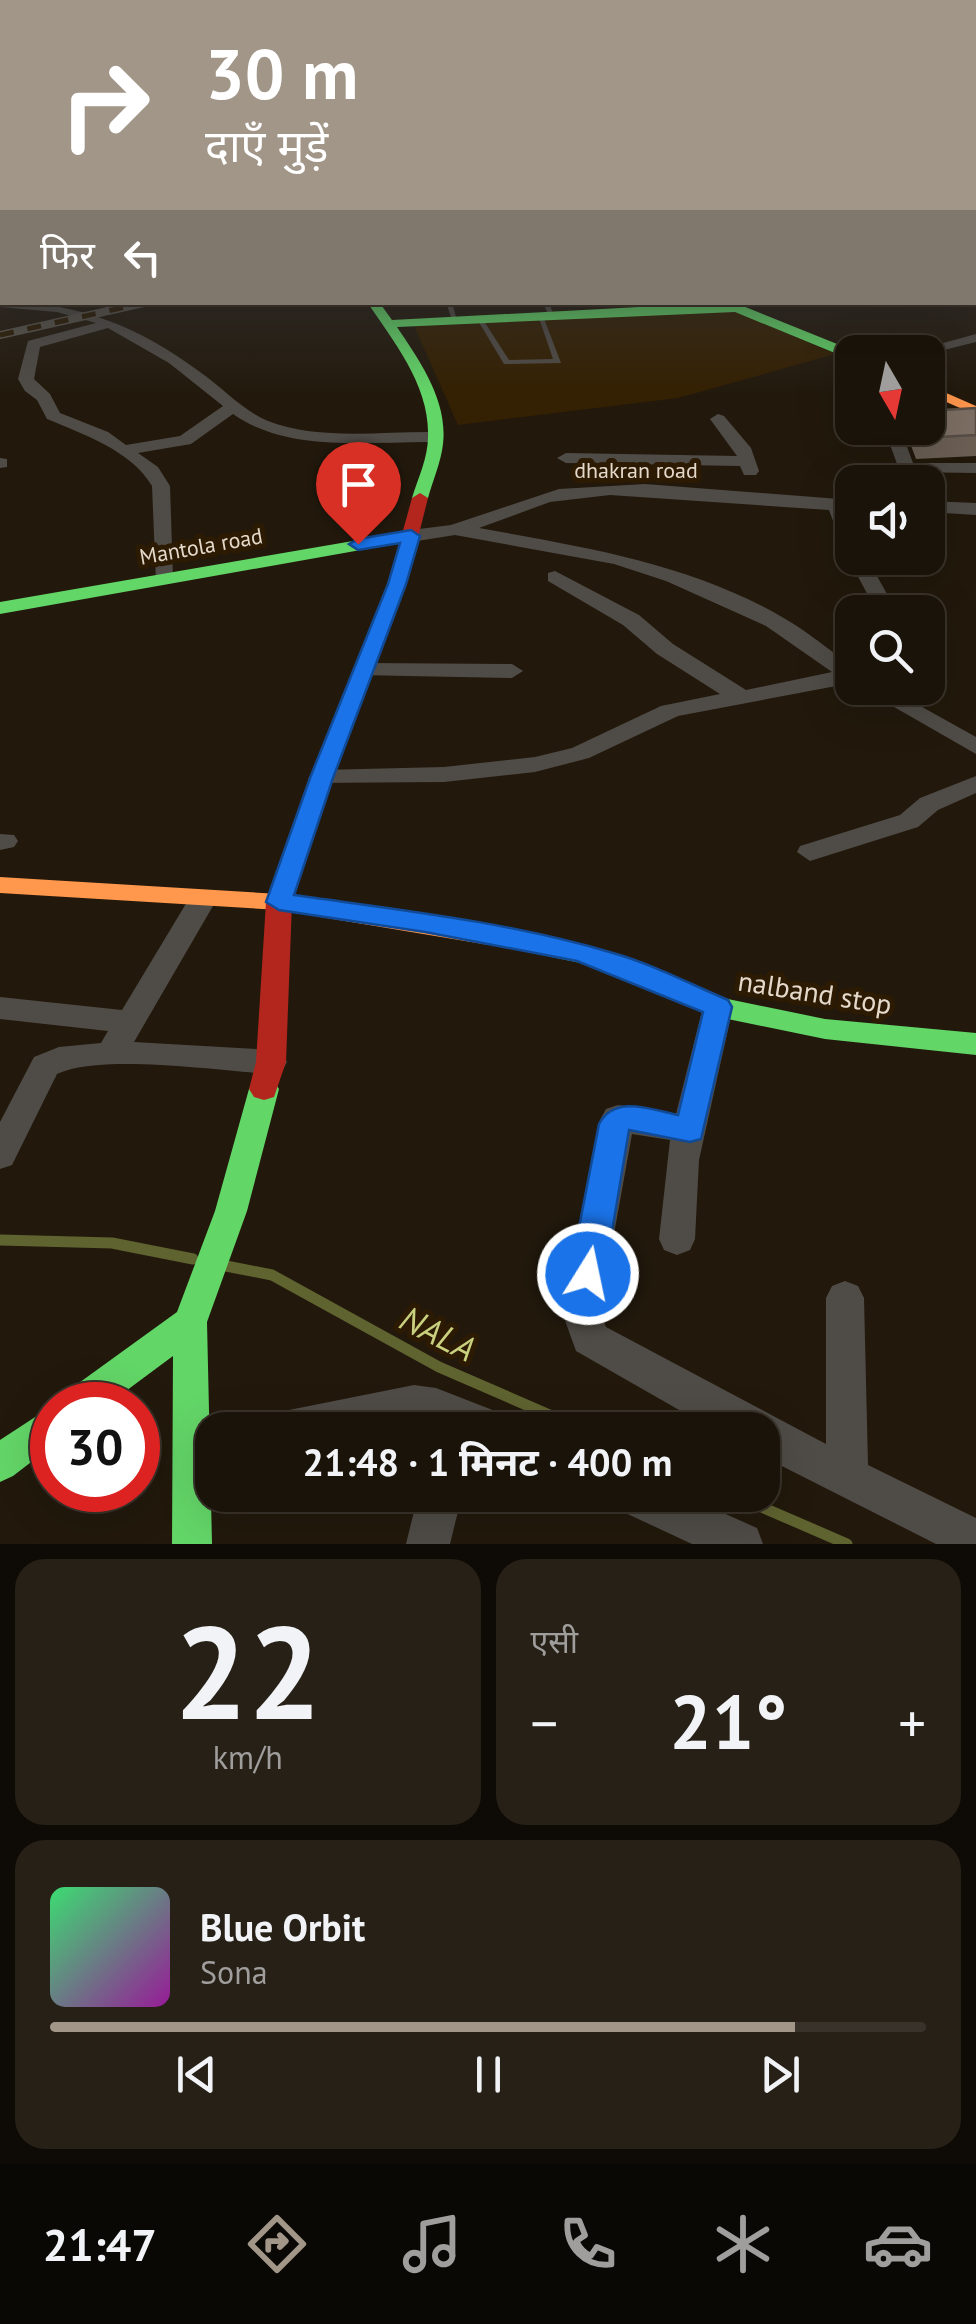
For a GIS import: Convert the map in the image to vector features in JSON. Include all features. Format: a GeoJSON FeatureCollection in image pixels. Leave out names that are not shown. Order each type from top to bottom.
{"type":"FeatureCollection","features":[{"type":"Feature","properties":{"kind":"main road"},"geometry":{"type":"LineString","coordinates":[[199,1412],[190,1322],[231,1211],[271,1062],[279,902],[321,778],[366,670],[411,536],[436,436],[424,389],[390,324],[375,305]]}},
{"type":"Feature","properties":{"kind":"main road"},"geometry":{"type":"LineString","coordinates":[[390,324],[452,311],[480,318],[712,305]]}},
{"type":"Feature","properties":{"kind":"main road"},"geometry":{"type":"LineString","coordinates":[[737,305],[835,348]]}},
{"type":"Feature","properties":{"kind":"main road"},"geometry":{"type":"LineString","coordinates":[[738,305],[835,342]]}},
{"type":"Feature","properties":{"kind":"main road"},"geometry":{"type":"LineString","coordinates":[[945,388],[976,402]]}},
{"type":"Feature","properties":{"kind":"main road"},"geometry":{"type":"LineString","coordinates":[[945,397],[976,411]]}},
{"type":"Feature","properties":{"kind":"main road","name":"Mantola road"},"geometry":{"type":"LineString","coordinates":[[0,608],[411,536]]}},
{"type":"Feature","properties":{"kind":"main road","name":"nalband stop"},"geometry":{"type":"LineString","coordinates":[[0,885],[279,902],[425,923],[578,952],[718,1007],[826,1029],[976,1044]]}},
{"type":"Feature","properties":{"kind":"main road"},"geometry":{"type":"LineString","coordinates":[[109,1382],[190,1322]]}},
{"type":"Feature","properties":{"kind":"main road"},"geometry":{"type":"LineString","coordinates":[[0,1463],[30,1440]]}},
{"type":"Feature","properties":{"kind":"main road"},"geometry":{"type":"LineString","coordinates":[[192,1544],[195,1512]]}},
{"type":"Feature","properties":{"kind":"street"},"geometry":{"type":"LineString","coordinates":[[0,310],[29,305]]}},
{"type":"Feature","properties":{"kind":"street"},"geometry":{"type":"LineString","coordinates":[[55,305],[160,348],[232,407],[267,426],[303,432],[436,436]]}},
{"type":"Feature","properties":{"kind":"street"},"geometry":{"type":"LineString","coordinates":[[109,324],[36,343],[20,379],[44,398],[54,416],[102,436],[152,472],[161,486],[162,578]]}},
{"type":"Feature","properties":{"kind":"street"},"geometry":{"type":"LineString","coordinates":[[945,343],[971,335],[976,350]]}},
{"type":"Feature","properties":{"kind":"street"},"geometry":{"type":"LineString","coordinates":[[123,451],[185,440],[232,407]]}},
{"type":"Feature","properties":{"kind":"street"},"geometry":{"type":"LineString","coordinates":[[718,419],[748,460],[754,496]]}},
{"type":"Feature","properties":{"kind":"street"},"geometry":{"type":"LineString","coordinates":[[898,445],[906,468],[976,468]]}},
{"type":"Feature","properties":{"kind":"street"},"geometry":{"type":"LineString","coordinates":[[566,458],[748,460]]}},
{"type":"Feature","properties":{"kind":"street","name":"dhakran road"},"geometry":{"type":"LineString","coordinates":[[460,528],[546,496],[588,490],[754,496],[835,504]]}},
{"type":"Feature","properties":{"kind":"street"},"geometry":{"type":"LineString","coordinates":[[945,508],[976,509]]}},
{"type":"Feature","properties":{"kind":"street"},"geometry":{"type":"LineString","coordinates":[[411,536],[460,528],[618,558],[774,621],[835,664]]}},
{"type":"Feature","properties":{"kind":"street"},"geometry":{"type":"LineString","coordinates":[[555,576],[631,620],[666,649],[744,698]]}},
{"type":"Feature","properties":{"kind":"street"},"geometry":{"type":"LineString","coordinates":[[366,670],[512,671]]}},
{"type":"Feature","properties":{"kind":"street"},"geometry":{"type":"LineString","coordinates":[[321,778],[503,770],[575,755],[660,714],[835,680]]}},
{"type":"Feature","properties":{"kind":"street"},"geometry":{"type":"LineString","coordinates":[[902,705],[976,747]]}},
{"type":"Feature","properties":{"kind":"street"},"geometry":{"type":"LineString","coordinates":[[810,852],[909,821],[929,804],[976,784]]}},
{"type":"Feature","properties":{"kind":"street"},"geometry":{"type":"LineString","coordinates":[[112,1054],[203,899]]}},
{"type":"Feature","properties":{"kind":"street"},"geometry":{"type":"LineString","coordinates":[[677,1238],[682,1160],[718,1007]]}},
{"type":"Feature","properties":{"kind":"street"},"geometry":{"type":"LineString","coordinates":[[0,1008],[130,1022]]}},
{"type":"Feature","properties":{"kind":"street"},"geometry":{"type":"LineString","coordinates":[[0,1155],[50,1060],[112,1054],[271,1062]]}},
{"type":"Feature","properties":{"kind":"street"},"geometry":{"type":"LineString","coordinates":[[690,1130],[626,1117],[614,1124],[581,1312],[590,1338],[600,1347],[721,1412]]}},
{"type":"Feature","properties":{"kind":"street"},"geometry":{"type":"LineString","coordinates":[[845,1298],[847,1478]]}},
{"type":"Feature","properties":{"kind":"street"},"geometry":{"type":"LineString","coordinates":[[382,1412],[414,1406],[432,1412]]}},
{"type":"Feature","properties":{"kind":"street"},"geometry":{"type":"LineString","coordinates":[[780,1443],[976,1541]]}},
{"type":"Feature","properties":{"kind":"street"},"geometry":{"type":"LineString","coordinates":[[428,1544],[436,1512]]}},
{"type":"Feature","properties":{"kind":"street"},"geometry":{"type":"LineString","coordinates":[[671,1512],[741,1544]]}},
{"type":"Feature","properties":{"kind":"lane"},"geometry":{"type":"LineString","coordinates":[[480,318],[507,362],[558,361],[546,312]]}},
{"type":"Feature","properties":{"kind":"shaded area"},"geometry":{"type":"Polygon","coordinates":[[[734,310],[835,354],[678,398],[458,425],[412,321],[734,310]]]}},
{"type":"Feature","properties":{"kind":"building"},"geometry":{"type":"Polygon","coordinates":[[[976,408],[976,435],[945,437],[945,410],[976,408]]]}},
{"type":"Feature","properties":{"kind":"waterway"},"geometry":{"type":"LineString","coordinates":[[0,1240],[112,1243],[193,1259]]}},
{"type":"Feature","properties":{"kind":"waterway","name":"NALA"},"geometry":{"type":"LineString","coordinates":[[226,1266],[272,1275],[439,1367],[543,1412]]}},
{"type":"Feature","properties":{"kind":"waterway","name":"NALA"},"geometry":{"type":"LineString","coordinates":[[773,1512],[847,1544]]}},
{"type":"Feature","properties":{"kind":"railway"},"geometry":{"type":"LineString","coordinates":[[0,335],[135,305]]}},
{"type":"Feature","properties":{"kind":"traffic: fast"},"geometry":{"type":"LineString","coordinates":[[375,305],[415,365],[431,401],[436,437],[420,498]]}},
{"type":"Feature","properties":{"kind":"traffic: fast"},"geometry":{"type":"LineString","coordinates":[[728,305],[835,348]]}},
{"type":"Feature","properties":{"kind":"traffic: fast"},"geometry":{"type":"LineString","coordinates":[[390,324],[741,308]]}},
{"type":"Feature","properties":{"kind":"traffic: fast"},"geometry":{"type":"LineString","coordinates":[[0,608],[411,536]]}},
{"type":"Feature","properties":{"kind":"traffic: fast"},"geometry":{"type":"LineString","coordinates":[[489,936],[596,957],[718,1007],[825,1029],[976,1044]]}},
{"type":"Feature","properties":{"kind":"traffic: fast"},"geometry":{"type":"LineString","coordinates":[[192,1544],[190,1322],[231,1211],[264,1089]]}},
{"type":"Feature","properties":{"kind":"traffic: fast"},"geometry":{"type":"LineString","coordinates":[[109,1382],[190,1322]]}},
{"type":"Feature","properties":{"kind":"traffic: fast"},"geometry":{"type":"LineString","coordinates":[[0,1463],[30,1440]]}},
{"type":"Feature","properties":{"kind":"traffic: slow"},"geometry":{"type":"LineString","coordinates":[[945,397],[976,411]]}},
{"type":"Feature","properties":{"kind":"traffic: slow"},"geometry":{"type":"LineString","coordinates":[[0,885],[279,902],[489,936]]}},
{"type":"Feature","properties":{"kind":"traffic: jam"},"geometry":{"type":"LineString","coordinates":[[264,1089],[271,1062],[279,902],[321,778],[397,585],[420,498]]}},
{"type":"Feature","properties":{"kind":"route"},"geometry":{"type":"LineString","coordinates":[[358,544],[411,536],[366,670],[321,778],[279,902],[425,923],[578,952],[718,1007],[690,1130],[626,1117],[618,1118],[614,1124],[588,1274]]}}]}
